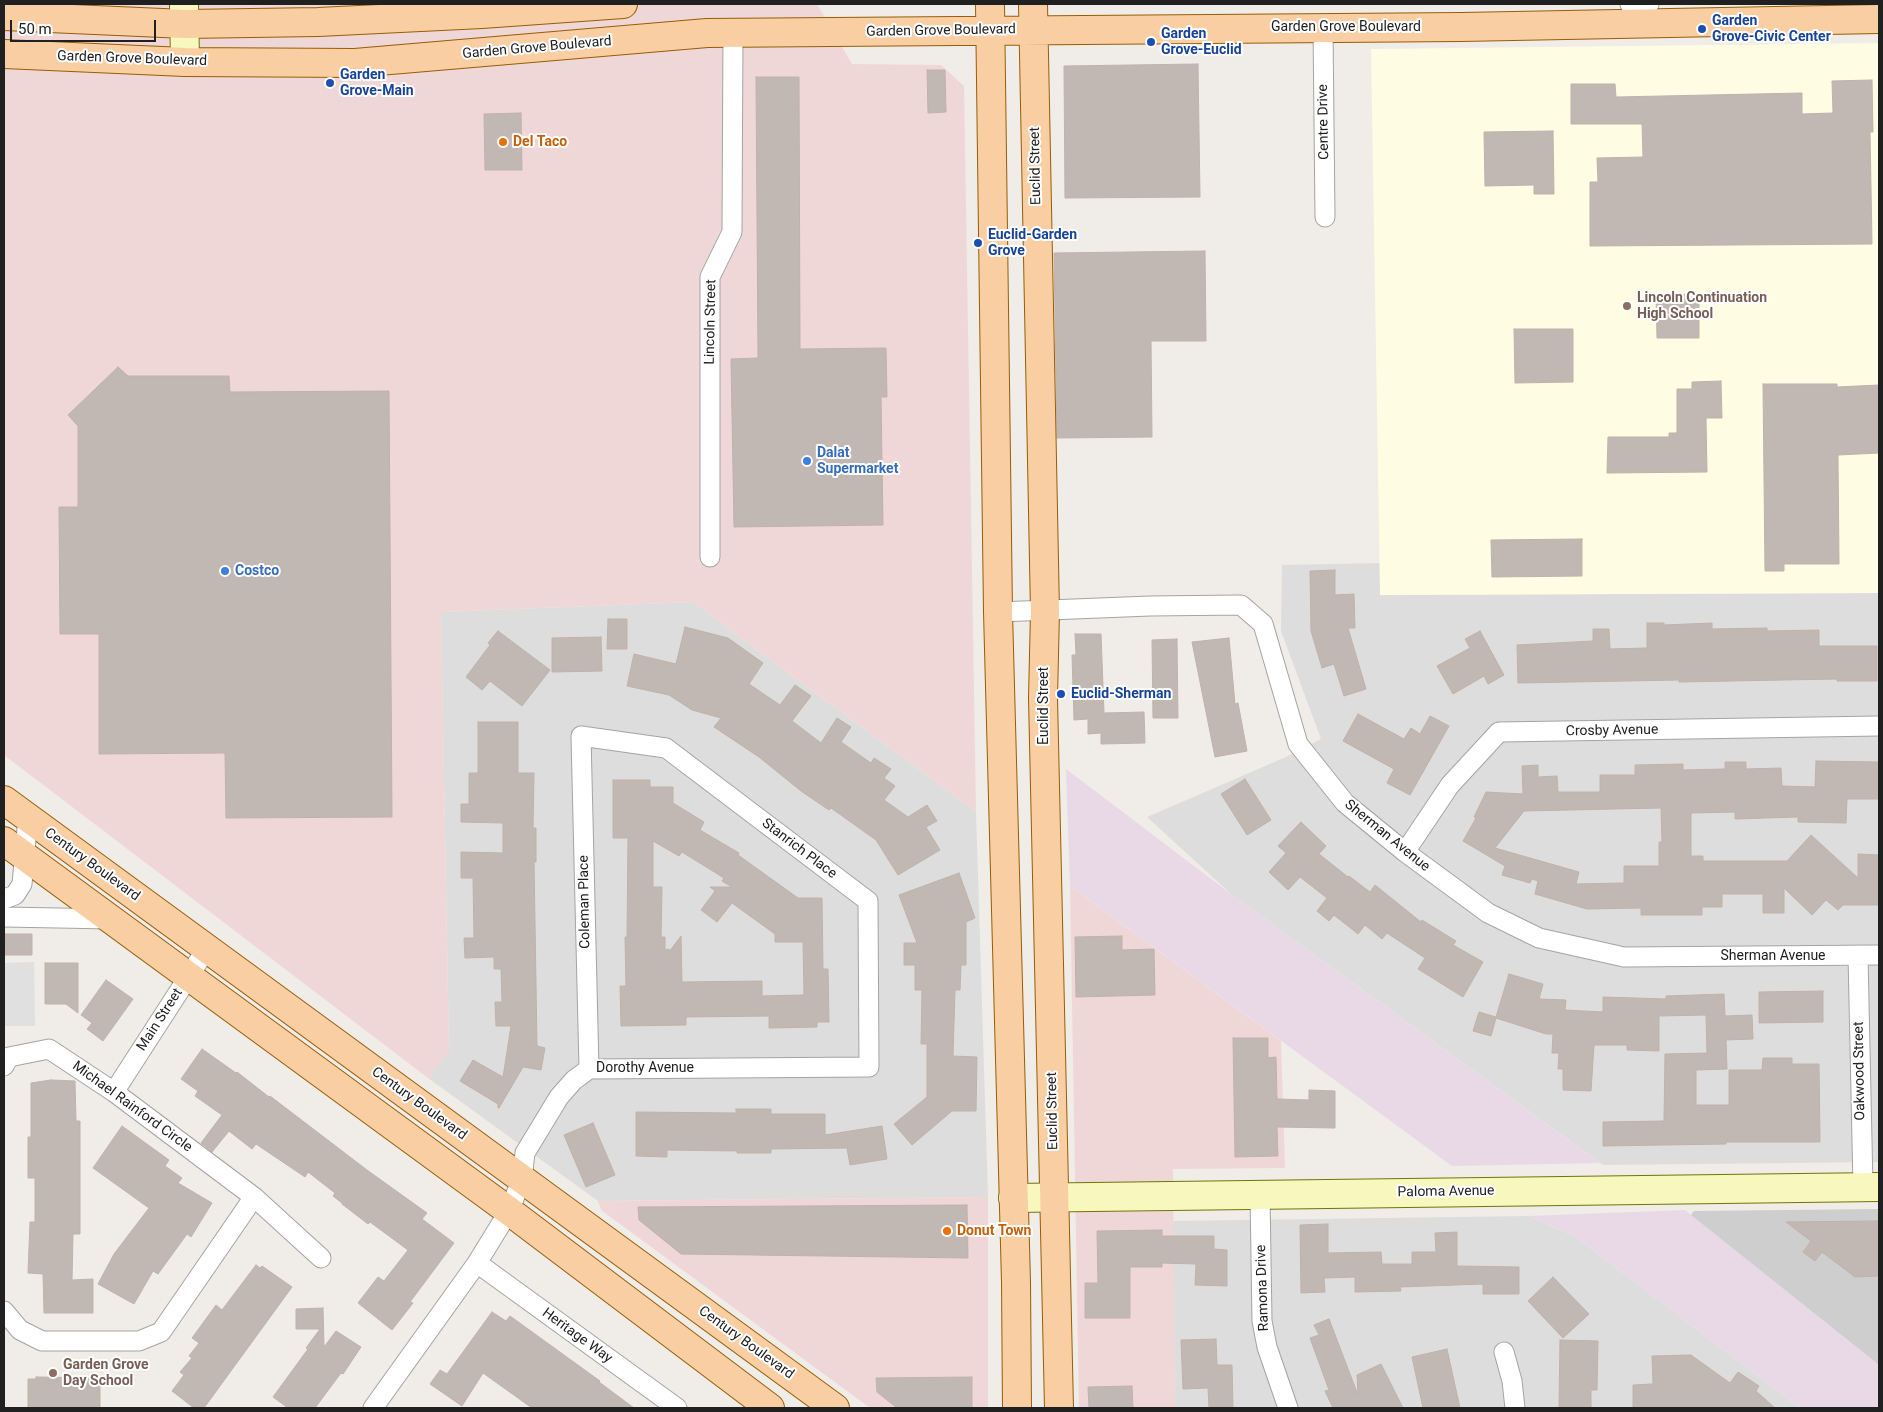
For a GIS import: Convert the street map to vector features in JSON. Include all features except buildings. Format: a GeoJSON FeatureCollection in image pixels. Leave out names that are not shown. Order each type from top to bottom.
{"type":"FeatureCollection","features":[{"type":"Feature","properties":{"kind":"main road"},"geometry":{"type":"LineString","coordinates":[[4,16],[185,14],[318,22],[482,14],[624,4]]}},
{"type":"Feature","properties":{"kind":"main road","name":"Euclid Street"},"geometry":{"type":"LineString","coordinates":[[1033,4],[1045,612],[1043,698],[1059,1408]]}},
{"type":"Feature","properties":{"kind":"main road","name":"Garden Grove Boulevard"},"geometry":{"type":"LineString","coordinates":[[4,54],[184,62],[355,63],[707,33],[990,17],[1034,30],[1324,28],[1640,10],[1879,18]]}},
{"type":"Feature","properties":{"kind":"main road"},"geometry":{"type":"LineString","coordinates":[[990,17],[998,612],[1017,1408]]}},
{"type":"Feature","properties":{"kind":"main road","name":"Century Boulevard"},"geometry":{"type":"LineString","coordinates":[[4,800],[835,1408]]}},
{"type":"Feature","properties":{"kind":"main road"},"geometry":{"type":"LineString","coordinates":[[14,848],[509,1210],[770,1408]]}},
{"type":"Feature","properties":{"kind":"main road"},"geometry":{"type":"LineString","coordinates":[[658,1322],[687,1300]]}},
{"type":"Feature","properties":{"kind":"street"},"geometry":{"type":"LineString","coordinates":[[184,62],[185,14]]}},
{"type":"Feature","properties":{"kind":"street","name":"Centre Drive"},"geometry":{"type":"LineString","coordinates":[[1324,28],[1325,217]]}},
{"type":"Feature","properties":{"kind":"street","name":"Lincoln Street"},"geometry":{"type":"LineString","coordinates":[[710,557],[710,277],[732,232],[733,33]]}},
{"type":"Feature","properties":{"kind":"street","name":"Sherman Avenue"},"geometry":{"type":"LineString","coordinates":[[998,612],[1045,612],[1150,606],[1241,605],[1263,624],[1298,744],[1345,803],[1405,852],[1488,913],[1539,938],[1624,957],[1879,954]]}},
{"type":"Feature","properties":{"kind":"street","name":"Crosby Avenue"},"geometry":{"type":"LineString","coordinates":[[1405,852],[1450,785],[1499,732],[1879,726]]}},
{"type":"Feature","properties":{"kind":"street","name":"Stanrich Place"},"geometry":{"type":"LineString","coordinates":[[581,736],[666,748],[868,901],[869,1067]]}},
{"type":"Feature","properties":{"kind":"street","name":"Coleman Place"},"geometry":{"type":"LineString","coordinates":[[581,736],[589,1069]]}},
{"type":"Feature","properties":{"kind":"street"},"geometry":{"type":"LineString","coordinates":[[4,899],[15,895],[20,890],[24,872],[14,848],[28,817]]}},
{"type":"Feature","properties":{"kind":"street"},"geometry":{"type":"LineString","coordinates":[[4,917],[111,919]]}},
{"type":"Feature","properties":{"kind":"street","name":"Main Street"},"geometry":{"type":"LineString","coordinates":[[114,1092],[207,948]]}},
{"type":"Feature","properties":{"kind":"street","name":"Oakwood Street"},"geometry":{"type":"LineString","coordinates":[[1858,955],[1871,1187]]}},
{"type":"Feature","properties":{"kind":"street","name":"Michael Rainford Circle"},"geometry":{"type":"LineString","coordinates":[[4,1066],[9,1057],[49,1049],[114,1092],[254,1197],[321,1258]]}},
{"type":"Feature","properties":{"kind":"street","name":"Dorothy Avenue"},"geometry":{"type":"LineString","coordinates":[[373,1408],[477,1263],[509,1210],[522,1179],[525,1153],[560,1097],[574,1080],[589,1069],[869,1067]]}},
{"type":"Feature","properties":{"kind":"street","name":"Paloma Avenue"},"geometry":{"type":"LineString","coordinates":[[1013,1198],[1871,1187]]}},
{"type":"Feature","properties":{"kind":"street","name":"Ramona Drive"},"geometry":{"type":"LineString","coordinates":[[1260,1194],[1262,1321],[1267,1347],[1288,1408]]}},
{"type":"Feature","properties":{"kind":"street"},"geometry":{"type":"LineString","coordinates":[[4,1311],[20,1330],[42,1340],[139,1340],[161,1332],[254,1197]]}},
{"type":"Feature","properties":{"kind":"street","name":"Heritage Way"},"geometry":{"type":"LineString","coordinates":[[477,1263],[676,1408]]}},
{"type":"Feature","properties":{"kind":"street"},"geometry":{"type":"LineString","coordinates":[[1504,1352],[1512,1381],[1515,1408]]}},
{"type":"Feature","properties":{"kind":"shaded area"},"geometry":{"type":"Polygon","coordinates":[[[4,4],[817,4],[852,64],[941,65],[964,86],[976,812],[693,602],[441,612],[449,1051],[428,1078],[4,755],[4,4]]]}},
{"type":"Feature","properties":{"kind":"shaded area","name":"Lincoln Continuation High School"},"geometry":{"type":"Polygon","coordinates":[[[1879,43],[1879,593],[1380,595],[1371,49],[1879,43]]]}},
{"type":"Feature","properties":{"kind":"shaded area"},"geometry":{"type":"Polygon","coordinates":[[[1380,563],[1381,595],[1879,593],[1879,1162],[1603,1165],[1231,894],[1147,817],[1286,757],[1321,739],[1281,631],[1282,565],[1380,563]]]}},
{"type":"Feature","properties":{"kind":"shaded area"},"geometry":{"type":"Polygon","coordinates":[[[693,602],[976,812],[988,1197],[598,1201],[428,1078],[449,1050],[441,612],[693,602]]]}},
{"type":"Feature","properties":{"kind":"shaded area"},"geometry":{"type":"Polygon","coordinates":[[[1066,769],[1231,894],[1600,1163],[1452,1166],[1070,886],[1066,769]]]}},
{"type":"Feature","properties":{"kind":"shaded area"},"geometry":{"type":"Polygon","coordinates":[[[1070,886],[1281,1041],[1285,1168],[1173,1169],[1175,1408],[1079,1408],[1070,886]]]}},
{"type":"Feature","properties":{"kind":"shaded area"},"geometry":{"type":"Polygon","coordinates":[[[34,962],[35,1026],[4,1026],[4,963],[34,962]]]}},
{"type":"Feature","properties":{"kind":"shaded area"},"geometry":{"type":"Polygon","coordinates":[[[988,1197],[988,1408],[870,1408],[601,1210],[598,1201],[988,1197]]]}},
{"type":"Feature","properties":{"kind":"shaded area"},"geometry":{"type":"Polygon","coordinates":[[[1879,1209],[1879,1365],[1691,1215],[1694,1211],[1879,1209]]]}},
{"type":"Feature","properties":{"kind":"shaded area"},"geometry":{"type":"Polygon","coordinates":[[[1685,1210],[1879,1365],[1879,1408],[1800,1408],[1574,1236],[1528,1216],[1685,1210]]]}},
{"type":"Feature","properties":{"kind":"shaded area"},"geometry":{"type":"Polygon","coordinates":[[[1528,1216],[1574,1236],[1800,1408],[1175,1408],[1172,1221],[1528,1216]]]}},
{"type":"Feature","properties":{"kind":"place","name":"Garden Grove-Civic Center"},"geometry":{"type":"Point","coordinates":[1702,29]}},
{"type":"Feature","properties":{"kind":"place","name":"Garden Grove-Euclid"},"geometry":{"type":"Point","coordinates":[1151,42]}},
{"type":"Feature","properties":{"kind":"place","name":"Garden Grove-Main"},"geometry":{"type":"Point","coordinates":[330,83]}},
{"type":"Feature","properties":{"kind":"place","name":"Del Taco"},"geometry":{"type":"Point","coordinates":[503,142]}},
{"type":"Feature","properties":{"kind":"place","name":"Euclid-Garden Grove"},"geometry":{"type":"Point","coordinates":[978,243]}},
{"type":"Feature","properties":{"kind":"place","name":"Lincoln Continuation High School"},"geometry":{"type":"Point","coordinates":[1627,306]}},
{"type":"Feature","properties":{"kind":"place","name":"Dalat Supermarket"},"geometry":{"type":"Point","coordinates":[807,461]}},
{"type":"Feature","properties":{"kind":"place","name":"Costco"},"geometry":{"type":"Point","coordinates":[225,571]}},
{"type":"Feature","properties":{"kind":"place","name":"Euclid-Sherman"},"geometry":{"type":"Point","coordinates":[1061,694]}},
{"type":"Feature","properties":{"kind":"place","name":"Donut Town"},"geometry":{"type":"Point","coordinates":[947,1231]}},
{"type":"Feature","properties":{"kind":"place","name":"Garden Grove Day School"},"geometry":{"type":"Point","coordinates":[53,1373]}}]}
